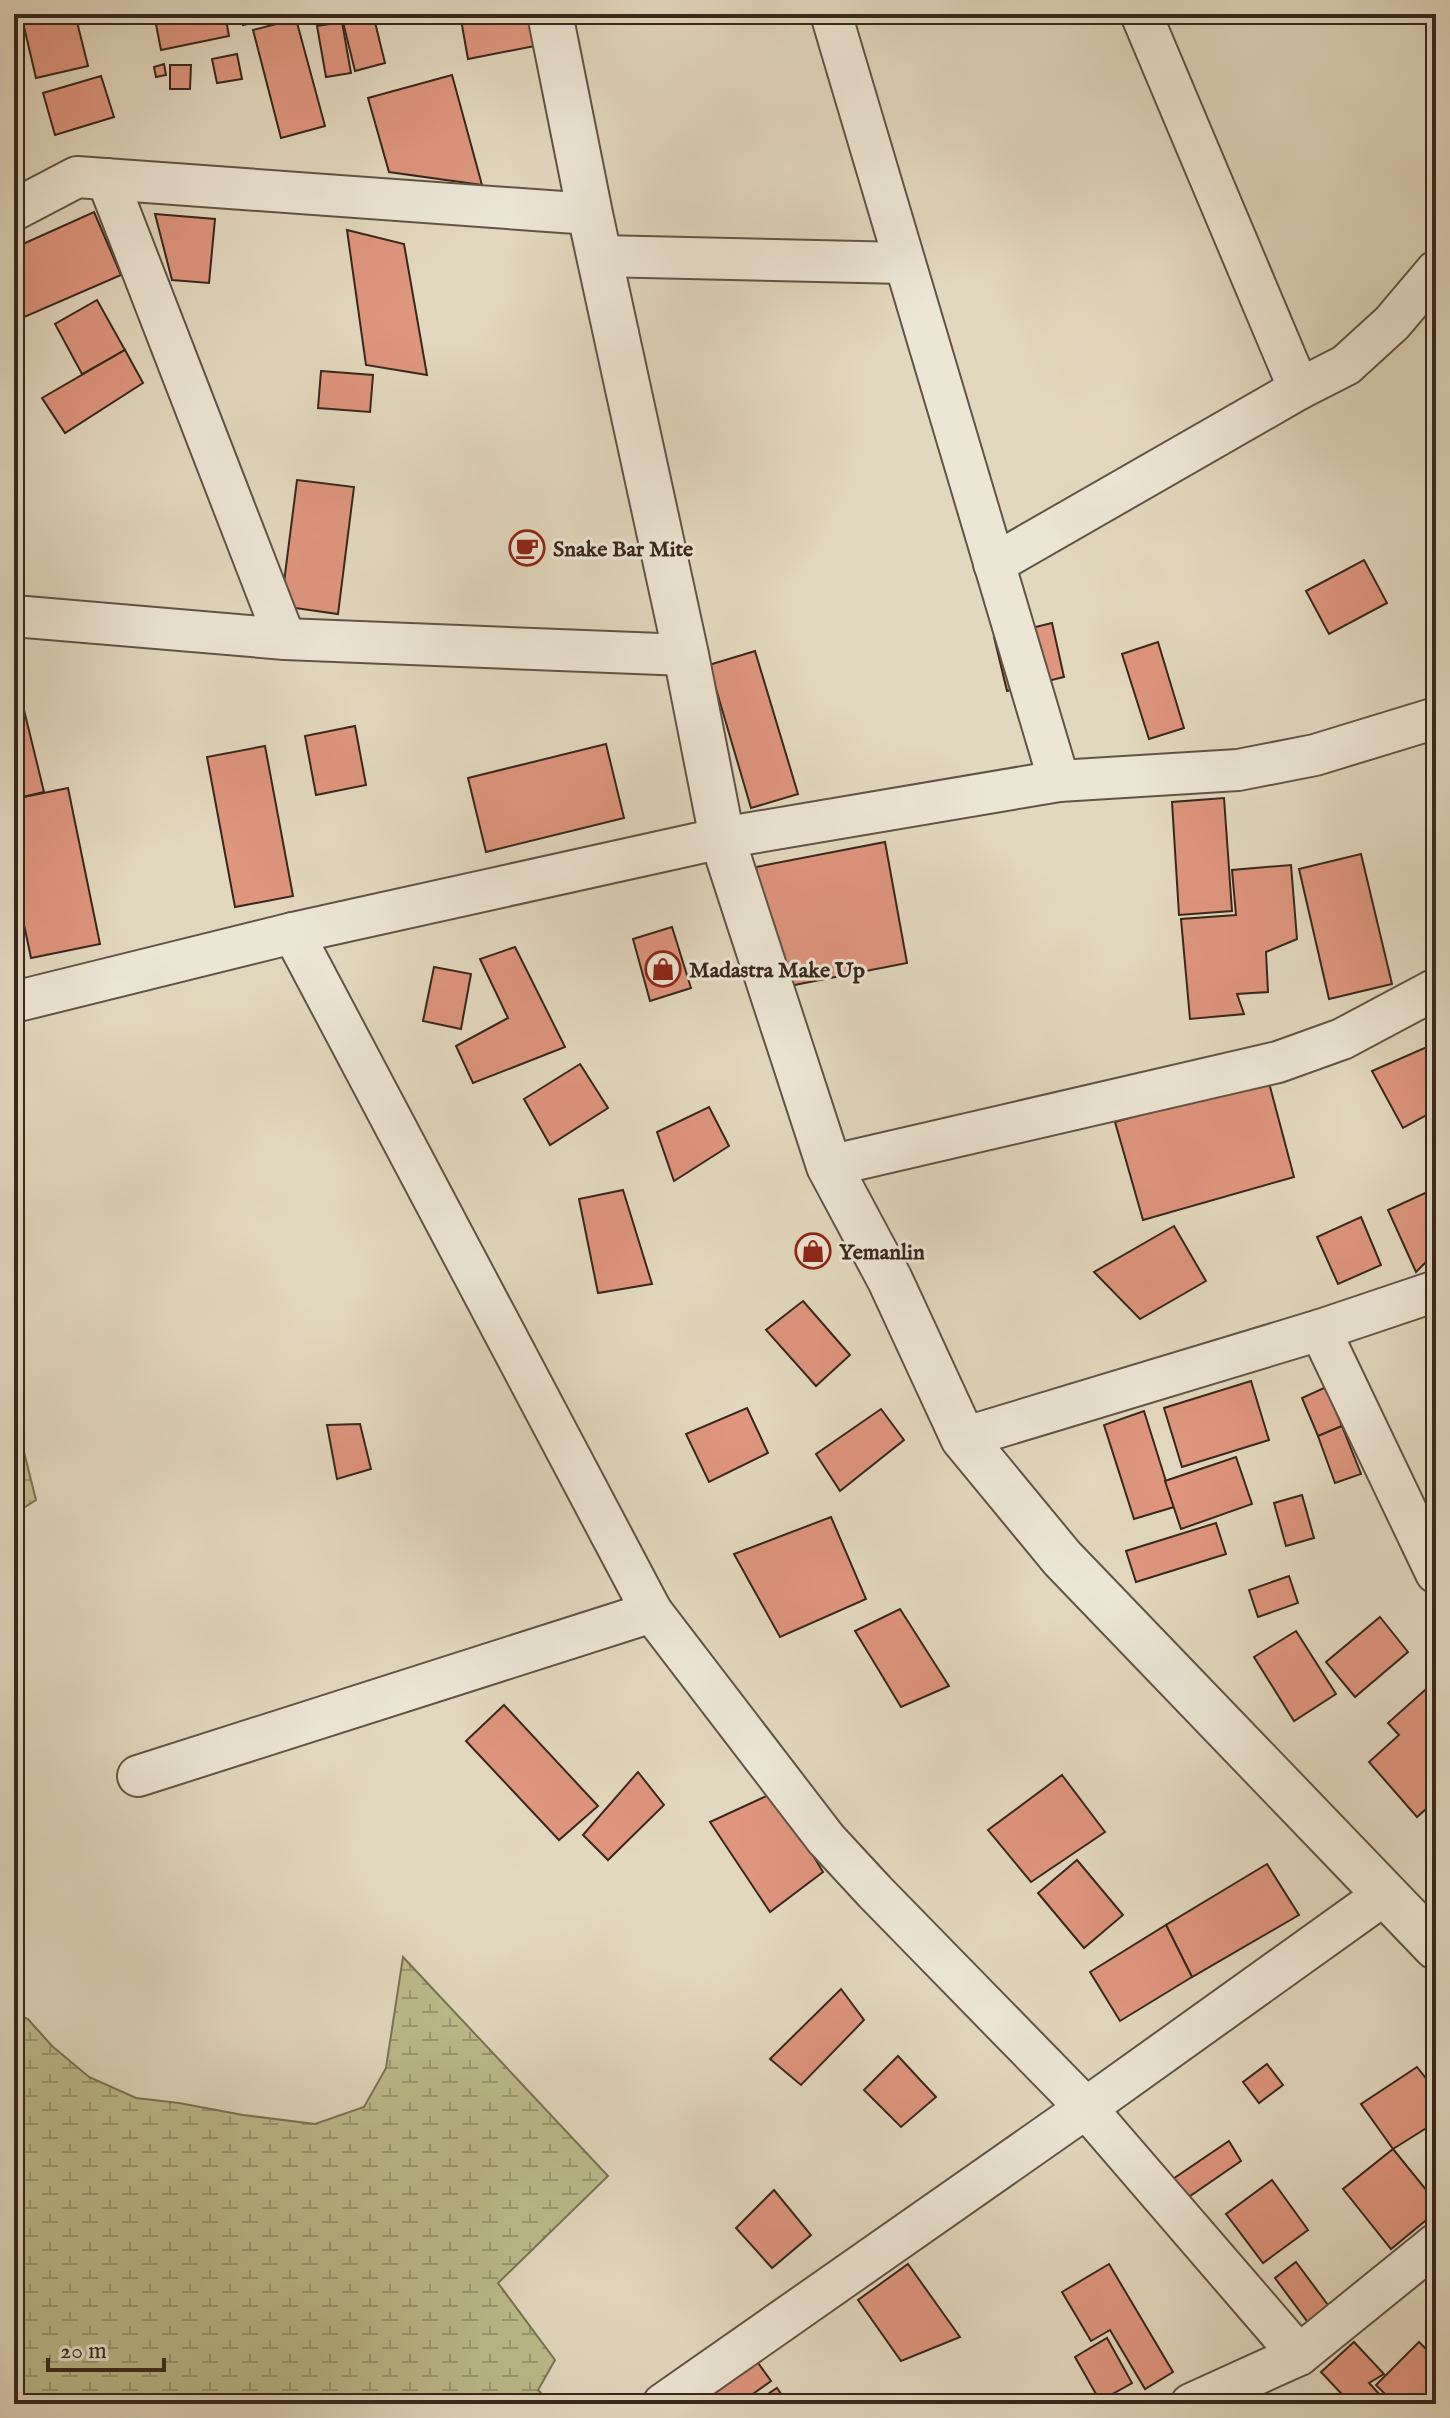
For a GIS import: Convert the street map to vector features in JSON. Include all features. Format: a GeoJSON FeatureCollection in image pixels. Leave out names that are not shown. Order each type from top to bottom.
{"type":"FeatureCollection","features":[{"type":"Feature","properties":{"kind":"street"},"geometry":{"type":"LineString","coordinates":[[550,14],[722,838],[829,1166],[890,1280],[963,1438],[1062,1558],[1436,1947]]}},
{"type":"Feature","properties":{"kind":"street"},"geometry":{"type":"LineString","coordinates":[[831,14],[1059,781]]}},
{"type":"Feature","properties":{"kind":"street"},"geometry":{"type":"LineString","coordinates":[[1141,14],[1299,389]]}},
{"type":"Feature","properties":{"kind":"street"},"geometry":{"type":"LineString","coordinates":[[14,210],[77,177],[590,214]]}},
{"type":"Feature","properties":{"kind":"street"},"geometry":{"type":"LineString","coordinates":[[107,179],[285,639]]}},
{"type":"Feature","properties":{"kind":"street"},"geometry":{"type":"LineString","coordinates":[[600,256],[904,263]]}},
{"type":"Feature","properties":{"kind":"street"},"geometry":{"type":"LineString","coordinates":[[994,564],[1346,365],[1392,323],[1436,271]]}},
{"type":"Feature","properties":{"kind":"street"},"geometry":{"type":"LineString","coordinates":[[14,616],[285,639],[686,655]]}},
{"type":"Feature","properties":{"kind":"street"},"geometry":{"type":"LineString","coordinates":[[14,1002],[293,933],[722,838],[1059,781],[1238,770],[1315,755],[1436,718]]}},
{"type":"Feature","properties":{"kind":"street"},"geometry":{"type":"LineString","coordinates":[[293,933],[652,1612],[826,1839],[1086,2108],[1299,2355]]}},
{"type":"Feature","properties":{"kind":"street"},"geometry":{"type":"LineString","coordinates":[[829,1166],[1278,1062],[1342,1039],[1436,989]]}},
{"type":"Feature","properties":{"kind":"street"},"geometry":{"type":"LineString","coordinates":[[963,1438],[1320,1330],[1436,1291]]}},
{"type":"Feature","properties":{"kind":"street"},"geometry":{"type":"LineString","coordinates":[[1320,1330],[1436,1573]]}},
{"type":"Feature","properties":{"kind":"street"},"geometry":{"type":"LineString","coordinates":[[138,1776],[652,1612]]}},
{"type":"Feature","properties":{"kind":"street"},"geometry":{"type":"LineString","coordinates":[[663,2404],[1385,1894]]}},
{"type":"Feature","properties":{"kind":"street"},"geometry":{"type":"LineString","coordinates":[[1191,2404],[1299,2355],[1436,2244]]}},
{"type":"Feature","properties":{"kind":"green space"},"geometry":{"type":"Polygon","coordinates":[[[14,1412],[36,1500],[14,1514],[14,1412]]]}},
{"type":"Feature","properties":{"kind":"green space"},"geometry":{"type":"Polygon","coordinates":[[[403,1957],[608,2176],[498,2283],[555,2360],[538,2390],[552,2404],[14,2404],[14,2013],[28,2019],[52,2046],[89,2077],[136,2098],[315,2124],[364,2107],[386,2068],[403,1957]]]}},
{"type":"Feature","properties":{"kind":"building"},"geometry":{"type":"Polygon","coordinates":[[[21,14],[75,14],[88,66],[36,78],[21,14]]]}},
{"type":"Feature","properties":{"kind":"building"},"geometry":{"type":"Polygon","coordinates":[[[154,14],[225,14],[229,36],[161,50],[154,14]]]}},
{"type":"Feature","properties":{"kind":"building"},"geometry":{"type":"Polygon","coordinates":[[[241,14],[283,14],[284,16],[243,25],[241,14]]]}},
{"type":"Feature","properties":{"kind":"building"},"geometry":{"type":"Polygon","coordinates":[[[341,14],[373,14],[385,63],[355,71],[341,14]]]}},
{"type":"Feature","properties":{"kind":"building"},"geometry":{"type":"Polygon","coordinates":[[[460,14],[529,14],[535,46],[468,59],[460,14]]]}},
{"type":"Feature","properties":{"kind":"building"},"geometry":{"type":"Polygon","coordinates":[[[296,19],[325,126],[281,138],[253,30],[296,19]]]}},
{"type":"Feature","properties":{"kind":"building"},"geometry":{"type":"Polygon","coordinates":[[[342,22],[351,73],[326,77],[317,26],[342,22]]]}},
{"type":"Feature","properties":{"kind":"building"},"geometry":{"type":"Polygon","coordinates":[[[237,54],[242,79],[217,83],[212,59],[237,54]]]}},
{"type":"Feature","properties":{"kind":"building"},"geometry":{"type":"Polygon","coordinates":[[[164,64],[166,75],[156,77],[154,67],[164,64]]]}},
{"type":"Feature","properties":{"kind":"building"},"geometry":{"type":"Polygon","coordinates":[[[170,65],[191,65],[190,89],[170,89],[170,65]]]}},
{"type":"Feature","properties":{"kind":"building"},"geometry":{"type":"Polygon","coordinates":[[[452,75],[482,185],[389,172],[368,98],[452,75]]]}},
{"type":"Feature","properties":{"kind":"building"},"geometry":{"type":"Polygon","coordinates":[[[101,76],[114,117],[55,135],[43,93],[101,76]]]}},
{"type":"Feature","properties":{"kind":"building"},"geometry":{"type":"Polygon","coordinates":[[[94,212],[121,275],[22,318],[14,299],[14,248],[94,212]]]}},
{"type":"Feature","properties":{"kind":"building"},"geometry":{"type":"Polygon","coordinates":[[[155,214],[215,219],[209,283],[172,280],[155,214]]]}},
{"type":"Feature","properties":{"kind":"building"},"geometry":{"type":"Polygon","coordinates":[[[347,230],[404,244],[427,375],[366,365],[347,230]]]}},
{"type":"Feature","properties":{"kind":"building"},"geometry":{"type":"Polygon","coordinates":[[[97,300],[125,350],[82,374],[55,324],[97,300]]]}},
{"type":"Feature","properties":{"kind":"building"},"geometry":{"type":"Polygon","coordinates":[[[125,350],[143,383],[65,433],[42,398],[125,350]]]}},
{"type":"Feature","properties":{"kind":"building"},"geometry":{"type":"Polygon","coordinates":[[[321,371],[373,375],[370,412],[318,408],[321,371]]]}},
{"type":"Feature","properties":{"kind":"building"},"geometry":{"type":"Polygon","coordinates":[[[297,480],[354,487],[338,614],[281,606],[297,480]]]}},
{"type":"Feature","properties":{"kind":"building"},"geometry":{"type":"Polygon","coordinates":[[[1364,560],[1387,603],[1329,634],[1306,591],[1364,560]]]}},
{"type":"Feature","properties":{"kind":"building"},"geometry":{"type":"Polygon","coordinates":[[[1052,623],[1064,677],[1007,691],[994,637],[1052,623]]]}},
{"type":"Feature","properties":{"kind":"building"},"geometry":{"type":"Polygon","coordinates":[[[1158,642],[1184,728],[1149,739],[1122,654],[1158,642]]]}},
{"type":"Feature","properties":{"kind":"building"},"geometry":{"type":"Polygon","coordinates":[[[755,651],[798,794],[751,808],[709,665],[755,651]]]}},
{"type":"Feature","properties":{"kind":"building"},"geometry":{"type":"Polygon","coordinates":[[[14,669],[44,792],[14,799],[14,669]]]}},
{"type":"Feature","properties":{"kind":"building"},"geometry":{"type":"Polygon","coordinates":[[[355,726],[366,785],[316,795],[305,736],[355,726]]]}},
{"type":"Feature","properties":{"kind":"building"},"geometry":{"type":"Polygon","coordinates":[[[606,744],[624,818],[486,852],[468,778],[606,744]]]}},
{"type":"Feature","properties":{"kind":"building"},"geometry":{"type":"Polygon","coordinates":[[[265,746],[293,896],[235,907],[207,757],[265,746]]]}},
{"type":"Feature","properties":{"kind":"building"},"geometry":{"type":"Polygon","coordinates":[[[68,788],[100,944],[31,958],[14,877],[14,799],[68,788]]]}},
{"type":"Feature","properties":{"kind":"building"},"geometry":{"type":"Polygon","coordinates":[[[1224,798],[1232,911],[1179,915],[1172,802],[1224,798]]]}},
{"type":"Feature","properties":{"kind":"building"},"geometry":{"type":"Polygon","coordinates":[[[885,842],[907,963],[779,988],[756,867],[885,842]]]}},
{"type":"Feature","properties":{"kind":"building"},"geometry":{"type":"Polygon","coordinates":[[[1361,854],[1392,984],[1329,999],[1299,869],[1361,854]]]}},
{"type":"Feature","properties":{"kind":"building"},"geometry":{"type":"Polygon","coordinates":[[[1291,865],[1297,939],[1266,952],[1268,992],[1237,994],[1244,1014],[1190,1019],[1181,919],[1236,915],[1232,870],[1291,865]]]}},
{"type":"Feature","properties":{"kind":"building"},"geometry":{"type":"Polygon","coordinates":[[[672,927],[691,988],[650,1001],[633,939],[672,927]]]}},
{"type":"Feature","properties":{"kind":"building"},"geometry":{"type":"Polygon","coordinates":[[[515,947],[565,1047],[473,1083],[456,1046],[508,1018],[480,959],[515,947]]]}},
{"type":"Feature","properties":{"kind":"building"},"geometry":{"type":"Polygon","coordinates":[[[434,967],[471,974],[461,1029],[423,1021],[434,967]]]}},
{"type":"Feature","properties":{"kind":"building"},"geometry":{"type":"Polygon","coordinates":[[[1436,1043],[1436,1110],[1403,1128],[1372,1071],[1436,1043]]]}},
{"type":"Feature","properties":{"kind":"building"},"geometry":{"type":"Polygon","coordinates":[[[580,1064],[608,1108],[550,1145],[524,1099],[580,1064]]]}},
{"type":"Feature","properties":{"kind":"building"},"geometry":{"type":"Polygon","coordinates":[[[1268,1079],[1294,1177],[1143,1220],[1115,1122],[1268,1079]]]}},
{"type":"Feature","properties":{"kind":"building"},"geometry":{"type":"Polygon","coordinates":[[[709,1107],[729,1146],[674,1181],[657,1132],[709,1107]]]}},
{"type":"Feature","properties":{"kind":"building"},"geometry":{"type":"Polygon","coordinates":[[[1436,1188],[1436,1252],[1416,1272],[1388,1210],[1436,1188]]]}},
{"type":"Feature","properties":{"kind":"building"},"geometry":{"type":"Polygon","coordinates":[[[623,1190],[652,1284],[598,1293],[579,1199],[623,1190]]]}},
{"type":"Feature","properties":{"kind":"building"},"geometry":{"type":"Polygon","coordinates":[[[1361,1217],[1381,1265],[1338,1284],[1317,1237],[1361,1217]]]}},
{"type":"Feature","properties":{"kind":"building"},"geometry":{"type":"Polygon","coordinates":[[[1174,1226],[1206,1281],[1140,1319],[1094,1272],[1174,1226]]]}},
{"type":"Feature","properties":{"kind":"building"},"geometry":{"type":"Polygon","coordinates":[[[803,1301],[850,1355],[816,1386],[766,1330],[803,1301]]]}},
{"type":"Feature","properties":{"kind":"building"},"geometry":{"type":"Polygon","coordinates":[[[1251,1381],[1269,1440],[1182,1467],[1164,1408],[1251,1381]]]}},
{"type":"Feature","properties":{"kind":"building"},"geometry":{"type":"Polygon","coordinates":[[[1326,1387],[1342,1426],[1318,1436],[1302,1398],[1326,1387]]]}},
{"type":"Feature","properties":{"kind":"building"},"geometry":{"type":"Polygon","coordinates":[[[747,1408],[768,1453],[709,1482],[686,1434],[747,1408]]]}},
{"type":"Feature","properties":{"kind":"building"},"geometry":{"type":"Polygon","coordinates":[[[881,1409],[904,1440],[840,1491],[816,1454],[881,1409]]]}},
{"type":"Feature","properties":{"kind":"building"},"geometry":{"type":"Polygon","coordinates":[[[1144,1411],[1174,1507],[1134,1519],[1104,1425],[1144,1411]]]}},
{"type":"Feature","properties":{"kind":"building"},"geometry":{"type":"Polygon","coordinates":[[[360,1424],[371,1469],[337,1479],[327,1425],[360,1424]]]}},
{"type":"Feature","properties":{"kind":"building"},"geometry":{"type":"Polygon","coordinates":[[[1342,1426],[1361,1474],[1335,1483],[1318,1436],[1342,1426]]]}},
{"type":"Feature","properties":{"kind":"building"},"geometry":{"type":"Polygon","coordinates":[[[1236,1457],[1252,1504],[1181,1529],[1165,1481],[1236,1457]]]}},
{"type":"Feature","properties":{"kind":"building"},"geometry":{"type":"Polygon","coordinates":[[[1302,1495],[1314,1538],[1286,1546],[1274,1503],[1302,1495]]]}},
{"type":"Feature","properties":{"kind":"building"},"geometry":{"type":"Polygon","coordinates":[[[831,1517],[866,1599],[780,1637],[734,1554],[831,1517]]]}},
{"type":"Feature","properties":{"kind":"building"},"geometry":{"type":"Polygon","coordinates":[[[1216,1523],[1226,1554],[1136,1582],[1126,1551],[1216,1523]]]}},
{"type":"Feature","properties":{"kind":"building"},"geometry":{"type":"Polygon","coordinates":[[[1289,1576],[1298,1603],[1258,1617],[1249,1590],[1289,1576]]]}},
{"type":"Feature","properties":{"kind":"building"},"geometry":{"type":"Polygon","coordinates":[[[900,1609],[949,1686],[901,1707],[855,1631],[900,1609]]]}},
{"type":"Feature","properties":{"kind":"building"},"geometry":{"type":"Polygon","coordinates":[[[1380,1617],[1408,1652],[1355,1697],[1326,1662],[1380,1617]]]}},
{"type":"Feature","properties":{"kind":"building"},"geometry":{"type":"Polygon","coordinates":[[[1296,1631],[1336,1694],[1294,1721],[1254,1657],[1296,1631]]]}},
{"type":"Feature","properties":{"kind":"building"},"geometry":{"type":"Polygon","coordinates":[[[1434,1682],[1436,1800],[1417,1817],[1369,1762],[1399,1735],[1388,1723],[1434,1682]]]}},
{"type":"Feature","properties":{"kind":"building"},"geometry":{"type":"Polygon","coordinates":[[[504,1705],[598,1806],[559,1840],[466,1741],[504,1705]]]}},
{"type":"Feature","properties":{"kind":"building"},"geometry":{"type":"Polygon","coordinates":[[[638,1772],[664,1805],[608,1860],[583,1835],[638,1772]]]}},
{"type":"Feature","properties":{"kind":"building"},"geometry":{"type":"Polygon","coordinates":[[[1062,1775],[1105,1832],[1031,1882],[988,1830],[1062,1775]]]}},
{"type":"Feature","properties":{"kind":"building"},"geometry":{"type":"Polygon","coordinates":[[[775,1792],[823,1872],[770,1912],[710,1822],[775,1792]]]}},
{"type":"Feature","properties":{"kind":"building"},"geometry":{"type":"Polygon","coordinates":[[[1077,1860],[1123,1915],[1084,1948],[1038,1893],[1077,1860]]]}},
{"type":"Feature","properties":{"kind":"building"},"geometry":{"type":"Polygon","coordinates":[[[1267,1864],[1299,1915],[1192,1977],[1166,1925],[1267,1864]]]}},
{"type":"Feature","properties":{"kind":"building"},"geometry":{"type":"Polygon","coordinates":[[[1166,1925],[1192,1977],[1120,2021],[1090,1972],[1166,1925]]]}},
{"type":"Feature","properties":{"kind":"building"},"geometry":{"type":"Polygon","coordinates":[[[841,1989],[864,2020],[801,2085],[770,2059],[841,1989]]]}},
{"type":"Feature","properties":{"kind":"building"},"geometry":{"type":"Polygon","coordinates":[[[898,2056],[936,2097],[901,2127],[864,2090],[898,2056]]]}},
{"type":"Feature","properties":{"kind":"building"},"geometry":{"type":"Polygon","coordinates":[[[1267,2064],[1283,2085],[1259,2103],[1243,2082],[1267,2064]]]}},
{"type":"Feature","properties":{"kind":"building"},"geometry":{"type":"Polygon","coordinates":[[[1417,2067],[1436,2091],[1436,2122],[1393,2149],[1361,2104],[1417,2067]]]}},
{"type":"Feature","properties":{"kind":"building"},"geometry":{"type":"Polygon","coordinates":[[[1229,2141],[1241,2161],[1177,2205],[1164,2185],[1229,2141]]]}},
{"type":"Feature","properties":{"kind":"building"},"geometry":{"type":"Polygon","coordinates":[[[1393,2149],[1436,2202],[1436,2212],[1391,2249],[1343,2189],[1393,2149]]]}},
{"type":"Feature","properties":{"kind":"building"},"geometry":{"type":"Polygon","coordinates":[[[1272,2180],[1308,2230],[1263,2263],[1226,2214],[1272,2180]]]}},
{"type":"Feature","properties":{"kind":"building"},"geometry":{"type":"Polygon","coordinates":[[[774,2190],[811,2235],[772,2268],[736,2228],[774,2190]]]}},
{"type":"Feature","properties":{"kind":"building"},"geometry":{"type":"Polygon","coordinates":[[[1296,2262],[1331,2309],[1310,2325],[1275,2278],[1296,2262]]]}},
{"type":"Feature","properties":{"kind":"building"},"geometry":{"type":"Polygon","coordinates":[[[908,2264],[960,2337],[901,2361],[858,2300],[908,2264]]]}},
{"type":"Feature","properties":{"kind":"building"},"geometry":{"type":"Polygon","coordinates":[[[1109,2264],[1173,2372],[1145,2389],[1110,2330],[1091,2341],[1062,2292],[1109,2264]]]}},
{"type":"Feature","properties":{"kind":"building"},"geometry":{"type":"Polygon","coordinates":[[[1107,2338],[1132,2383],[1100,2401],[1075,2357],[1107,2338]]]}},
{"type":"Feature","properties":{"kind":"building"},"geometry":{"type":"Polygon","coordinates":[[[1354,2342],[1384,2374],[1369,2383],[1381,2396],[1372,2404],[1351,2404],[1321,2372],[1354,2342]]]}},
{"type":"Feature","properties":{"kind":"building"},"geometry":{"type":"Polygon","coordinates":[[[1419,2342],[1436,2359],[1436,2404],[1395,2404],[1376,2385],[1419,2342]]]}},
{"type":"Feature","properties":{"kind":"building"},"geometry":{"type":"Polygon","coordinates":[[[756,2360],[771,2381],[739,2404],[694,2404],[756,2360]]]}},
{"type":"Feature","properties":{"kind":"building"},"geometry":{"type":"Polygon","coordinates":[[[777,2388],[788,2404],[753,2404],[777,2388]]]}},
{"type":"Feature","properties":{"kind":"place","name":"Snake Bar Mite"},"geometry":{"type":"Point","coordinates":[527,548]}},
{"type":"Feature","properties":{"kind":"place","name":"Madastra Make Up"},"geometry":{"type":"Point","coordinates":[663,969]}},
{"type":"Feature","properties":{"kind":"place","name":"Yemanlin"},"geometry":{"type":"Point","coordinates":[813,1251]}}]}
